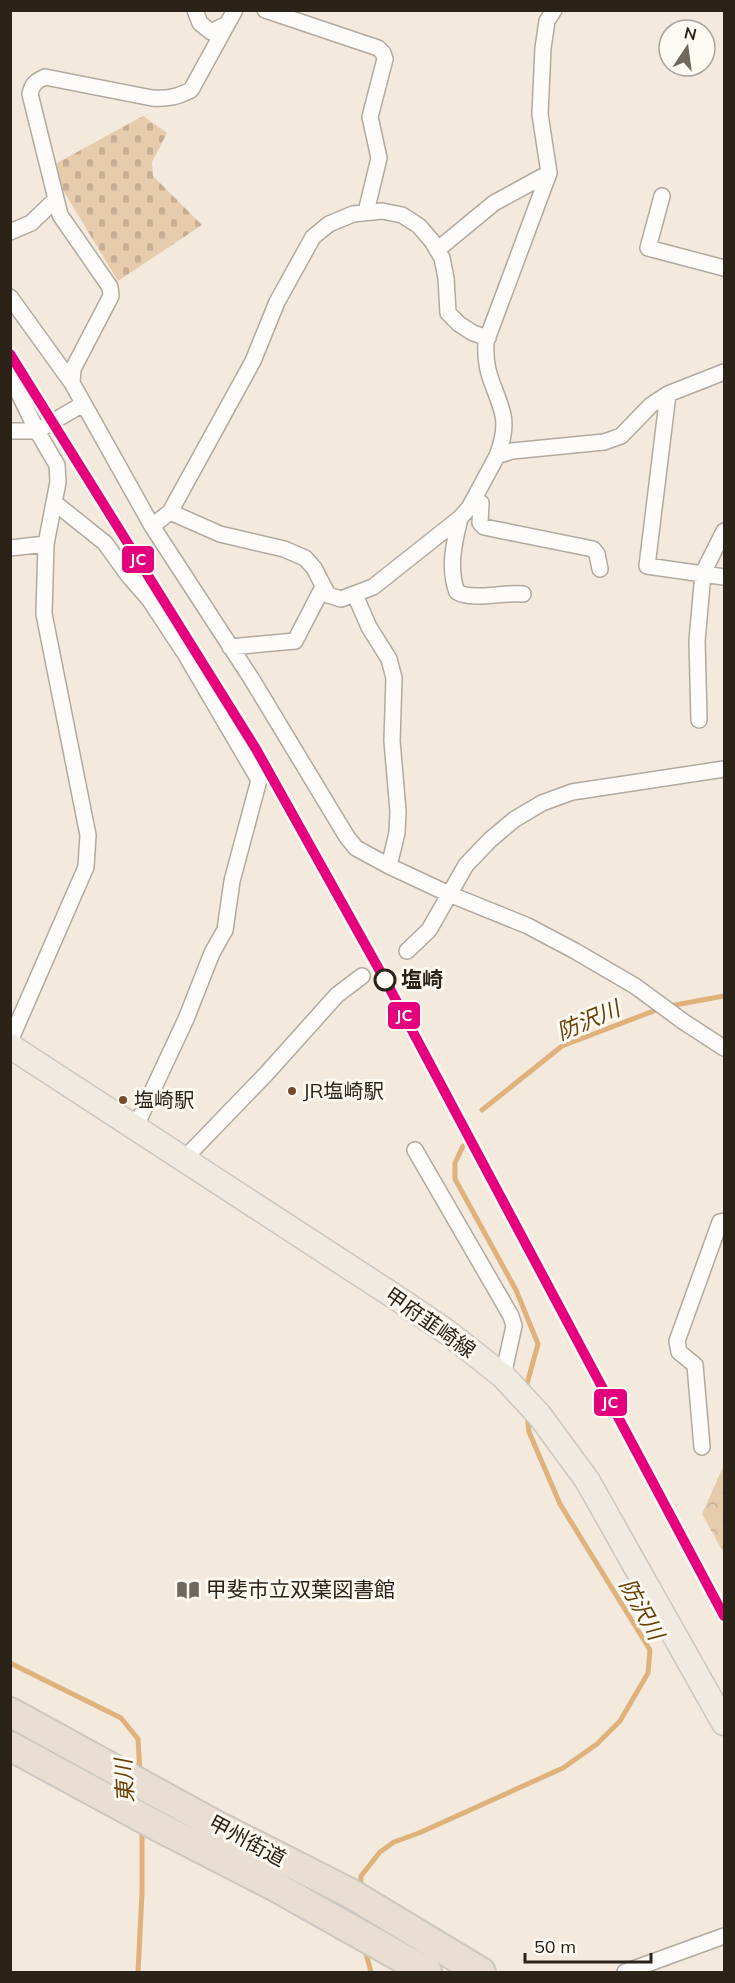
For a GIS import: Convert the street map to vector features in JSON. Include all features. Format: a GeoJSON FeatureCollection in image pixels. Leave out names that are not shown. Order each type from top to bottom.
{"type":"FeatureCollection","features":[{"type":"Feature","properties":{"kind":"highway","name":"甲州街道"},"geometry":{"type":"LineString","coordinates":[[10,1712],[157,1793],[350,1893],[481,1972]]}},
{"type":"Feature","properties":{"kind":"highway","name":"甲州街道"},"geometry":{"type":"LineString","coordinates":[[10,1746],[350,1927],[427,1972]]}},
{"type":"Feature","properties":{"kind":"main road","name":"甲府韮崎線"},"geometry":{"type":"LineString","coordinates":[[10,1046],[136,1126],[447,1332],[509,1382],[540,1416],[587,1480],[724,1723]]}},
{"type":"Feature","properties":{"kind":"street"},"geometry":{"type":"LineString","coordinates":[[195,10],[200,23],[212,32],[231,17]]}},
{"type":"Feature","properties":{"kind":"street"},"geometry":{"type":"LineString","coordinates":[[265,10],[378,48],[383,53],[385,59],[370,117],[379,158],[366,212]]}},
{"type":"Feature","properties":{"kind":"street"},"geometry":{"type":"LineString","coordinates":[[170,512],[220,534],[284,549],[305,558],[314,568],[328,595],[341,599],[373,587],[460,518],[469,508],[503,440],[503,416],[488,374],[485,356],[488,338],[549,173],[540,114],[548,14]]}},
{"type":"Feature","properties":{"kind":"street"},"geometry":{"type":"LineString","coordinates":[[72,383],[73,369],[111,296],[110,286],[60,214],[30,94],[32,86],[36,81],[45,78],[152,98],[168,99],[180,96],[191,90],[231,17]]}},
{"type":"Feature","properties":{"kind":"street"},"geometry":{"type":"LineString","coordinates":[[437,250],[494,203],[549,173]]}},
{"type":"Feature","properties":{"kind":"street"},"geometry":{"type":"LineString","coordinates":[[662,196],[648,248],[724,268]]}},
{"type":"Feature","properties":{"kind":"street"},"geometry":{"type":"LineString","coordinates":[[10,232],[31,224],[56,199]]}},
{"type":"Feature","properties":{"kind":"street"},"geometry":{"type":"LineString","coordinates":[[152,526],[170,512],[253,361],[277,302],[313,237],[329,224],[353,214],[382,211],[402,215],[419,226],[442,258],[446,278],[448,313],[473,333],[488,338]]}},
{"type":"Feature","properties":{"kind":"street"},"geometry":{"type":"LineString","coordinates":[[10,297],[72,383],[152,526],[356,848],[449,894],[528,926],[656,999],[684,1022],[724,1048]]}},
{"type":"Feature","properties":{"kind":"street"},"geometry":{"type":"LineString","coordinates":[[497,456],[512,451],[604,442],[621,436],[651,405],[668,394],[724,372]]}},
{"type":"Feature","properties":{"kind":"street"},"geometry":{"type":"LineString","coordinates":[[10,375],[37,431],[57,465],[58,482],[46,544],[44,614],[88,835],[86,867],[10,1041]]}},
{"type":"Feature","properties":{"kind":"street"},"geometry":{"type":"LineString","coordinates":[[668,394],[647,566],[724,577]]}},
{"type":"Feature","properties":{"kind":"street"},"geometry":{"type":"LineString","coordinates":[[10,431],[37,431],[83,404]]}},
{"type":"Feature","properties":{"kind":"street"},"geometry":{"type":"LineString","coordinates":[[474,499],[481,503],[480,523],[484,526],[593,549],[597,554],[600,569]]}},
{"type":"Feature","properties":{"kind":"street"},"geometry":{"type":"LineString","coordinates":[[55,503],[105,543],[149,599],[184,652],[260,780],[232,881],[225,930],[212,953],[186,1019],[136,1126]]}},
{"type":"Feature","properties":{"kind":"street"},"geometry":{"type":"LineString","coordinates":[[460,518],[454,541],[452,565],[457,592],[465,596],[523,594]]}},
{"type":"Feature","properties":{"kind":"street"},"geometry":{"type":"LineString","coordinates":[[699,720],[697,641],[703,573],[724,531]]}},
{"type":"Feature","properties":{"kind":"street"},"geometry":{"type":"LineString","coordinates":[[10,548],[46,544]]}},
{"type":"Feature","properties":{"kind":"street"},"geometry":{"type":"LineString","coordinates":[[230,647],[295,641],[323,587]]}},
{"type":"Feature","properties":{"kind":"street"},"geometry":{"type":"LineString","coordinates":[[355,595],[369,627],[389,659],[394,678],[392,741],[398,812],[397,833],[389,866]]}},
{"type":"Feature","properties":{"kind":"street"},"geometry":{"type":"LineString","coordinates":[[407,951],[429,930],[466,865],[491,839],[515,819],[542,803],[572,792],[724,769]]}},
{"type":"Feature","properties":{"kind":"street"},"geometry":{"type":"LineString","coordinates":[[184,1158],[274,1065],[337,995],[362,976]]}},
{"type":"Feature","properties":{"kind":"street"},"geometry":{"type":"LineString","coordinates":[[415,1150],[511,1316],[514,1326],[509,1382]]}},
{"type":"Feature","properties":{"kind":"street"},"geometry":{"type":"LineString","coordinates":[[702,1447],[695,1365],[679,1352],[677,1341],[720,1222],[724,1221]]}},
{"type":"Feature","properties":{"kind":"street"},"geometry":{"type":"LineString","coordinates":[[625,1972],[724,1936]]}},
{"type":"Feature","properties":{"kind":"green space"},"geometry":{"type":"Polygon","coordinates":[[[143,116],[167,133],[152,162],[153,176],[202,225],[118,281],[58,182],[57,163],[143,116]]]}},
{"type":"Feature","properties":{"kind":"green space"},"geometry":{"type":"Polygon","coordinates":[[[724,1465],[724,1554],[702,1514],[724,1465]]]}},
{"type":"Feature","properties":{"kind":"waterway","name":"防沢川"},"geometry":{"type":"LineString","coordinates":[[482,1110],[562,1046],[664,1007],[724,996]]}},
{"type":"Feature","properties":{"kind":"waterway","name":"防沢川"},"geometry":{"type":"LineString","coordinates":[[463,1146],[455,1163],[455,1179],[516,1290],[538,1344],[525,1391]]}},
{"type":"Feature","properties":{"kind":"waterway","name":"防沢川"},"geometry":{"type":"LineString","coordinates":[[361,1890],[361,1876],[380,1852],[394,1842],[563,1768],[597,1744],[620,1721],[648,1673],[650,1650],[560,1504],[529,1432],[527,1415]]}},
{"type":"Feature","properties":{"kind":"waterway","name":"東川"},"geometry":{"type":"LineString","coordinates":[[10,1663],[121,1718],[138,1739],[140,1773]]}},
{"type":"Feature","properties":{"kind":"waterway","name":"東川"},"geometry":{"type":"LineString","coordinates":[[138,1972],[142,1893],[142,1827]]}},
{"type":"Feature","properties":{"kind":"waterway","name":"防沢川"},"geometry":{"type":"LineString","coordinates":[[364,1947],[371,1972]]}},
{"type":"Feature","properties":{"kind":"transit line","name":"JC"},"geometry":{"type":"LineString","coordinates":[[10,354],[256,749],[390,989],[724,1616]]}},
{"type":"Feature","properties":{"kind":"place","name":"塩崎"},"geometry":{"type":"Point","coordinates":[385,980]}},
{"type":"Feature","properties":{"kind":"place","name":"JR塩崎駅"},"geometry":{"type":"Point","coordinates":[292,1091]}},
{"type":"Feature","properties":{"kind":"place","name":"塩崎駅"},"geometry":{"type":"Point","coordinates":[123,1100]}},
{"type":"Feature","properties":{"kind":"place","name":"甲斐市立双葉図書館"},"geometry":{"type":"Point","coordinates":[188,1590]}}]}
